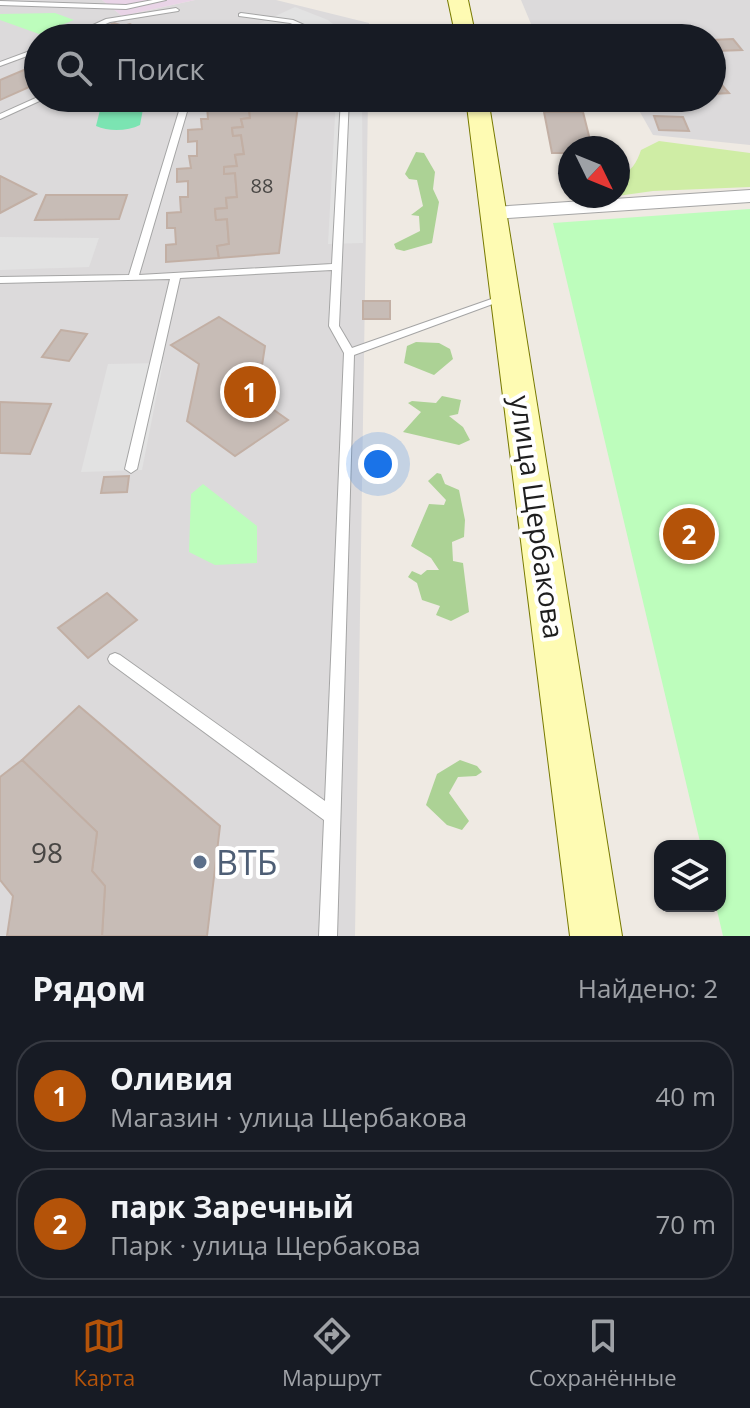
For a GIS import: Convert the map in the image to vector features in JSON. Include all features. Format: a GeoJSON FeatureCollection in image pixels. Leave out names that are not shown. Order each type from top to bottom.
{"type":"FeatureCollection","features":[{"type":"Feature","properties":{"kind":"main road"},"geometry":{"type":"LineString","coordinates":[[458,0],[463,24]]}},
{"type":"Feature","properties":{"kind":"main road","name":"улица Щербакова"},"geometry":{"type":"LineString","coordinates":[[479,112],[596,936]]}},
{"type":"Feature","properties":{"kind":"street"},"geometry":{"type":"LineString","coordinates":[[493,213],[750,196]]}},
{"type":"Feature","properties":{"kind":"lane"},"geometry":{"type":"LineString","coordinates":[[0,3],[126,7],[164,0],[176,10],[108,20],[100,24]]}},
{"type":"Feature","properties":{"kind":"lane"},"geometry":{"type":"LineString","coordinates":[[241,15],[298,24]]}},
{"type":"Feature","properties":{"kind":"lane"},"geometry":{"type":"LineString","coordinates":[[0,64],[24,55]]}},
{"type":"Feature","properties":{"kind":"lane"},"geometry":{"type":"LineString","coordinates":[[0,117],[24,106]]}},
{"type":"Feature","properties":{"kind":"lane"},"geometry":{"type":"LineString","coordinates":[[133,278],[183,112]]}},
{"type":"Feature","properties":{"kind":"lane"},"geometry":{"type":"LineString","coordinates":[[328,936],[349,353],[334,326],[344,112]]}},
{"type":"Feature","properties":{"kind":"lane"},"geometry":{"type":"LineString","coordinates":[[0,280],[133,278],[337,267]]}},
{"type":"Feature","properties":{"kind":"lane"},"geometry":{"type":"LineString","coordinates":[[131,469],[176,276]]}},
{"type":"Feature","properties":{"kind":"lane"},"geometry":{"type":"LineString","coordinates":[[349,353],[507,297]]}},
{"type":"Feature","properties":{"kind":"lane"},"geometry":{"type":"LineString","coordinates":[[115,659],[333,817]]}},
{"type":"Feature","properties":{"kind":"shaded area"},"geometry":{"type":"Polygon","coordinates":[[[0,0],[102,0],[122,16],[195,0],[276,0],[369,23],[24,24],[24,112],[368,112],[355,936],[0,936],[0,0]]]}},
{"type":"Feature","properties":{"kind":"shaded area"},"geometry":{"type":"Polygon","coordinates":[[[102,0],[195,0],[122,16],[102,0]]]}},
{"type":"Feature","properties":{"kind":"shaded area"},"geometry":{"type":"Polygon","coordinates":[[[521,0],[750,0],[750,145],[653,135],[640,112],[726,112],[726,24],[531,24],[521,0]]]}},
{"type":"Feature","properties":{"kind":"shaded area"},"geometry":{"type":"Polygon","coordinates":[[[295,7],[333,24],[258,24],[295,7]]]}},
{"type":"Feature","properties":{"kind":"shaded area"},"geometry":{"type":"Polygon","coordinates":[[[335,112],[362,112],[363,243],[328,244],[335,112]]]}},
{"type":"Feature","properties":{"kind":"shaded area"},"geometry":{"type":"Polygon","coordinates":[[[0,237],[99,238],[89,267],[0,270],[0,237]]]}},
{"type":"Feature","properties":{"kind":"shaded area"},"geometry":{"type":"Polygon","coordinates":[[[163,363],[142,470],[81,472],[108,364],[163,363]]]}},
{"type":"Feature","properties":{"kind":"green space"},"geometry":{"type":"Polygon","coordinates":[[[55,13],[74,20],[64,24],[24,24],[24,29],[0,20],[0,14],[55,13]]]}},
{"type":"Feature","properties":{"kind":"green space"},"geometry":{"type":"Polygon","coordinates":[[[100,112],[142,112],[140,125],[130,129],[96,126],[100,112]]]}},
{"type":"Feature","properties":{"kind":"green space"},"geometry":{"type":"Polygon","coordinates":[[[659,141],[750,153],[750,187],[630,194],[630,169],[641,150],[659,141]]]}},
{"type":"Feature","properties":{"kind":"green space"},"geometry":{"type":"Polygon","coordinates":[[[416,152],[424,153],[435,172],[433,189],[439,202],[432,243],[404,251],[396,249],[394,244],[420,231],[419,216],[411,215],[423,206],[417,180],[409,179],[405,174],[416,152]]]}},
{"type":"Feature","properties":{"kind":"green space"},"geometry":{"type":"Polygon","coordinates":[[[750,209],[750,936],[723,936],[717,912],[726,912],[726,840],[700,840],[553,223],[750,209]]]}},
{"type":"Feature","properties":{"kind":"green space"},"geometry":{"type":"Polygon","coordinates":[[[416,342],[439,343],[450,349],[453,359],[434,375],[404,363],[407,346],[416,342]]]}},
{"type":"Feature","properties":{"kind":"green space"},"geometry":{"type":"Polygon","coordinates":[[[442,396],[461,400],[458,414],[449,416],[463,427],[470,440],[459,445],[403,432],[421,412],[408,403],[436,403],[442,396]]]}},
{"type":"Feature","properties":{"kind":"green space"},"geometry":{"type":"Polygon","coordinates":[[[437,473],[441,474],[445,484],[459,490],[465,520],[464,537],[452,542],[453,561],[463,563],[469,612],[451,621],[436,615],[440,606],[422,600],[417,583],[408,577],[412,571],[421,575],[427,570],[439,570],[431,558],[411,546],[429,504],[444,505],[446,500],[428,481],[437,473]]]}},
{"type":"Feature","properties":{"kind":"green space"},"geometry":{"type":"Polygon","coordinates":[[[203,484],[257,526],[257,563],[215,565],[189,552],[191,494],[203,484]]]}},
{"type":"Feature","properties":{"kind":"green space"},"geometry":{"type":"Polygon","coordinates":[[[460,760],[477,766],[482,772],[476,776],[458,777],[449,793],[469,821],[462,830],[447,825],[426,805],[437,774],[460,760]]]}},
{"type":"Feature","properties":{"kind":"building"},"geometry":{"type":"Polygon","coordinates":[[[726,39],[733,39],[742,50],[726,51],[726,39]]]}},
{"type":"Feature","properties":{"kind":"building"},"geometry":{"type":"Polygon","coordinates":[[[24,70],[24,89],[0,100],[0,80],[24,70]]]}},
{"type":"Feature","properties":{"kind":"building"},"geometry":{"type":"Polygon","coordinates":[[[207,112],[249,112],[250,118],[241,119],[243,127],[232,128],[233,136],[241,135],[244,154],[235,155],[237,166],[224,167],[224,174],[235,173],[237,197],[226,198],[227,208],[215,209],[216,220],[227,219],[229,244],[217,246],[219,258],[166,262],[166,245],[176,244],[175,228],[167,228],[167,213],[181,212],[180,197],[188,197],[188,181],[177,182],[177,169],[191,168],[189,156],[197,156],[197,141],[188,142],[188,130],[202,129],[201,119],[208,119],[207,112]]]}},
{"type":"Feature","properties":{"kind":"building"},"geometry":{"type":"Polygon","coordinates":[[[249,112],[297,112],[279,253],[219,258],[217,246],[229,244],[227,219],[216,220],[215,209],[227,208],[226,198],[237,197],[235,173],[224,174],[224,167],[237,166],[235,155],[244,154],[241,135],[233,136],[232,128],[243,127],[241,119],[250,118],[249,112]]]}},
{"type":"Feature","properties":{"kind":"building"},"geometry":{"type":"Polygon","coordinates":[[[544,112],[583,112],[589,136],[558,136],[558,153],[552,153],[544,112]]]}},
{"type":"Feature","properties":{"kind":"building"},"geometry":{"type":"Polygon","coordinates":[[[654,116],[683,117],[689,131],[659,130],[654,116]]]}},
{"type":"Feature","properties":{"kind":"building"},"geometry":{"type":"Polygon","coordinates":[[[0,176],[36,194],[0,213],[0,176]]]}},
{"type":"Feature","properties":{"kind":"building"},"geometry":{"type":"Polygon","coordinates":[[[46,195],[127,195],[119,219],[35,220],[46,195]]]}},
{"type":"Feature","properties":{"kind":"building"},"geometry":{"type":"Polygon","coordinates":[[[363,301],[390,301],[390,319],[363,319],[363,301]]]}},
{"type":"Feature","properties":{"kind":"building"},"geometry":{"type":"Polygon","coordinates":[[[219,317],[265,346],[257,398],[288,420],[235,456],[187,421],[199,364],[171,345],[219,317]]]}},
{"type":"Feature","properties":{"kind":"building"},"geometry":{"type":"Polygon","coordinates":[[[61,330],[87,334],[69,361],[42,357],[61,330]]]}},
{"type":"Feature","properties":{"kind":"building"},"geometry":{"type":"Polygon","coordinates":[[[0,402],[51,404],[30,454],[0,453],[0,402]]]}},
{"type":"Feature","properties":{"kind":"building"},"geometry":{"type":"Polygon","coordinates":[[[129,476],[127,492],[101,493],[104,477],[129,476]]]}},
{"type":"Feature","properties":{"kind":"building"},"geometry":{"type":"Polygon","coordinates":[[[107,593],[137,620],[88,658],[58,628],[107,593]]]}},
{"type":"Feature","properties":{"kind":"building"},"geometry":{"type":"Polygon","coordinates":[[[79,706],[220,826],[207,936],[102,936],[105,886],[92,871],[97,832],[22,760],[79,706]]]}},
{"type":"Feature","properties":{"kind":"building"},"geometry":{"type":"Polygon","coordinates":[[[22,760],[97,832],[92,871],[105,886],[102,936],[7,936],[13,896],[0,880],[0,777],[22,760]]]}},
{"type":"Feature","properties":{"kind":"place","name":"Оливия"},"geometry":{"type":"Point","coordinates":[250,392]}},
{"type":"Feature","properties":{"kind":"place","name":"парк Заречный"},"geometry":{"type":"Point","coordinates":[689,534]}},
{"type":"Feature","properties":{"kind":"place","name":"ВТБ"},"geometry":{"type":"Point","coordinates":[200,862]}}]}
